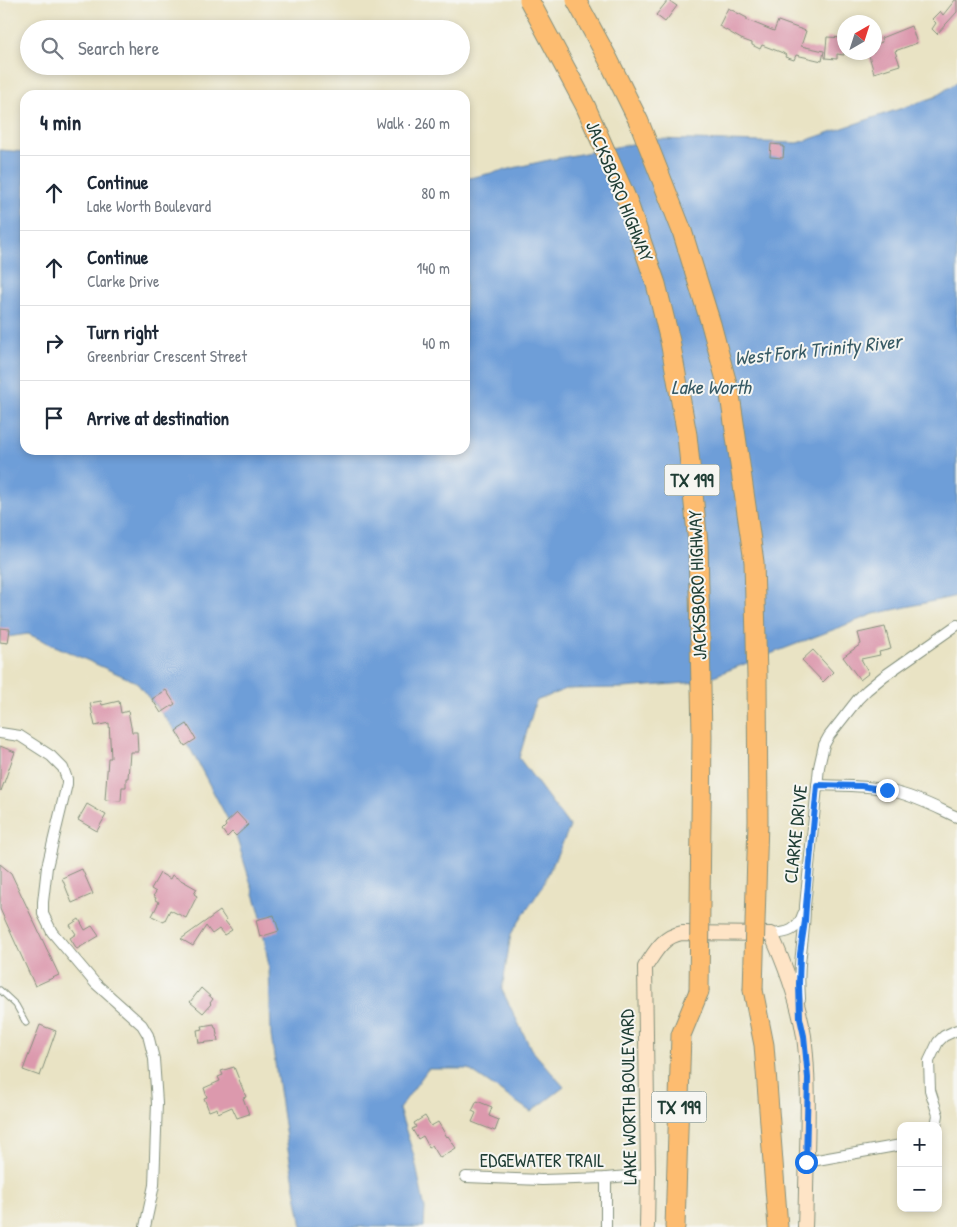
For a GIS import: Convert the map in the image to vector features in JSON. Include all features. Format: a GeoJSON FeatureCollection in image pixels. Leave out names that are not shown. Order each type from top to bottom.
{"type":"FeatureCollection","features":[{"type":"Feature","properties":{"kind":"highway","name":"JACKSBORO HIGHWAY"},"geometry":{"type":"LineString","coordinates":[[529,0],[585,105],[626,200],[656,284],[670,341],[687,435],[698,543],[702,736],[699,991],[681,1035],[675,1227]]}},
{"type":"Feature","properties":{"kind":"highway","name":"TX 199"},"geometry":{"type":"LineString","coordinates":[[576,0],[608,59],[638,122],[682,231],[730,395],[754,562],[758,821],[753,990],[764,1045],[778,1227]]}},
{"type":"Feature","properties":{"kind":"main road","name":"LAKE WORTH BOULEVARD"},"geometry":{"type":"LineString","coordinates":[[647,1227],[645,967],[664,940],[673,935],[682,933],[771,934]]}},
{"type":"Feature","properties":{"kind":"main road"},"geometry":{"type":"LineString","coordinates":[[771,934],[788,973],[804,1036],[808,1078],[805,1227]]}},
{"type":"Feature","properties":{"kind":"street","name":"CLARKE DRIVE"},"geometry":{"type":"LineString","coordinates":[[800,1018],[799,971],[817,785],[824,745],[835,726],[858,699],[884,676],[957,625]]}},
{"type":"Feature","properties":{"kind":"street"},"geometry":{"type":"LineString","coordinates":[[0,733],[20,736],[52,756],[63,768],[67,784],[47,867],[43,914],[52,932],[95,983],[142,1025],[149,1040],[154,1059],[157,1103],[154,1185],[145,1227]]}},
{"type":"Feature","properties":{"kind":"street"},"geometry":{"type":"LineString","coordinates":[[817,785],[861,786],[887,790],[910,796],[957,817]]}},
{"type":"Feature","properties":{"kind":"street"},"geometry":{"type":"LineString","coordinates":[[771,934],[783,933],[796,927],[803,917],[806,906]]}},
{"type":"Feature","properties":{"kind":"street"},"geometry":{"type":"LineString","coordinates":[[937,1122],[938,1115],[930,1090],[929,1061],[938,1042],[944,1036],[957,1030]]}},
{"type":"Feature","properties":{"kind":"street"},"geometry":{"type":"LineString","coordinates":[[806,1162],[897,1146]]}},
{"type":"Feature","properties":{"kind":"street","name":"EDGEWATER TRAIL"},"geometry":{"type":"LineString","coordinates":[[466,1178],[542,1180],[606,1178],[648,1174]]}},
{"type":"Feature","properties":{"kind":"street"},"geometry":{"type":"LineString","coordinates":[[606,1178],[606,1227]]}},
{"type":"Feature","properties":{"kind":"lane"},"geometry":{"type":"LineString","coordinates":[[0,990],[16,1005],[26,1023]]}},
{"type":"Feature","properties":{"kind":"water","name":"Lake Worth"},"geometry":{"type":"Polygon","coordinates":[[[957,82],[957,596],[874,614],[698,682],[624,688],[566,689],[536,701],[519,758],[570,827],[542,887],[511,934],[502,990],[531,1049],[564,1087],[531,1112],[468,1069],[428,1069],[399,1109],[414,1156],[425,1209],[424,1227],[302,1227],[286,1138],[271,1036],[269,968],[260,913],[235,833],[191,750],[136,682],[28,634],[0,638],[0,150],[20,152],[20,455],[470,455],[470,178],[657,139],[798,143],[935,97],[957,82]]]}},
{"type":"Feature","properties":{"kind":"building"},"geometry":{"type":"Polygon","coordinates":[[[668,0],[677,6],[665,22],[656,15],[668,0]]]}},
{"type":"Feature","properties":{"kind":"building"},"geometry":{"type":"Polygon","coordinates":[[[957,0],[957,12],[937,34],[932,29],[936,23],[932,19],[940,11],[943,15],[957,0]]]}},
{"type":"Feature","properties":{"kind":"building"},"geometry":{"type":"Polygon","coordinates":[[[728,8],[747,18],[747,20],[774,31],[778,21],[806,31],[801,46],[824,51],[822,61],[796,55],[794,60],[785,57],[786,55],[783,53],[762,45],[760,49],[752,45],[752,43],[741,39],[719,26],[728,8]]]}},
{"type":"Feature","properties":{"kind":"building"},"geometry":{"type":"Polygon","coordinates":[[[911,26],[917,43],[895,51],[900,65],[874,73],[870,60],[882,60],[882,38],[911,26]]]}},
{"type":"Feature","properties":{"kind":"building"},"geometry":{"type":"Polygon","coordinates":[[[827,37],[837,38],[837,59],[825,58],[827,37]]]}},
{"type":"Feature","properties":{"kind":"building"},"geometry":{"type":"Polygon","coordinates":[[[771,144],[784,147],[783,158],[770,157],[771,144]]]}},
{"type":"Feature","properties":{"kind":"building"},"geometry":{"type":"Polygon","coordinates":[[[885,627],[891,649],[879,652],[880,655],[861,659],[869,673],[860,680],[843,657],[861,644],[858,633],[885,627]]]}},
{"type":"Feature","properties":{"kind":"building"},"geometry":{"type":"Polygon","coordinates":[[[0,628],[10,629],[8,643],[0,642],[0,628]]]}},
{"type":"Feature","properties":{"kind":"building"},"geometry":{"type":"Polygon","coordinates":[[[813,650],[833,672],[823,682],[802,660],[813,650]]]}},
{"type":"Feature","properties":{"kind":"building"},"geometry":{"type":"Polygon","coordinates":[[[166,690],[175,704],[161,713],[152,699],[166,690]]]}},
{"type":"Feature","properties":{"kind":"building"},"geometry":{"type":"Polygon","coordinates":[[[101,701],[102,705],[119,701],[121,713],[128,711],[132,732],[137,732],[138,752],[130,752],[128,778],[126,778],[126,787],[122,787],[121,801],[105,800],[108,758],[111,758],[109,723],[95,726],[90,703],[101,701]]]}},
{"type":"Feature","properties":{"kind":"building"},"geometry":{"type":"Polygon","coordinates":[[[187,724],[196,739],[185,746],[176,731],[187,724]]]}},
{"type":"Feature","properties":{"kind":"building"},"geometry":{"type":"Polygon","coordinates":[[[0,746],[15,752],[1,791],[0,790],[0,746]]]}},
{"type":"Feature","properties":{"kind":"building"},"geometry":{"type":"Polygon","coordinates":[[[87,804],[106,815],[97,831],[78,820],[87,804]]]}},
{"type":"Feature","properties":{"kind":"building"},"geometry":{"type":"Polygon","coordinates":[[[237,813],[248,825],[236,836],[232,832],[227,837],[222,830],[226,826],[225,824],[237,813]]]}},
{"type":"Feature","properties":{"kind":"building"},"geometry":{"type":"Polygon","coordinates":[[[0,864],[11,873],[59,975],[35,986],[0,909],[0,864]]]}},
{"type":"Feature","properties":{"kind":"building"},"geometry":{"type":"Polygon","coordinates":[[[82,869],[93,894],[72,903],[62,878],[82,869]]]}},
{"type":"Feature","properties":{"kind":"building"},"geometry":{"type":"Polygon","coordinates":[[[160,873],[170,879],[172,875],[197,889],[194,894],[197,896],[186,918],[170,910],[164,922],[152,916],[159,902],[153,896],[156,892],[151,889],[160,873]]]}},
{"type":"Feature","properties":{"kind":"building"},"geometry":{"type":"Polygon","coordinates":[[[220,911],[232,930],[224,935],[219,929],[212,934],[206,926],[193,946],[181,939],[220,911]]]}},
{"type":"Feature","properties":{"kind":"building"},"geometry":{"type":"Polygon","coordinates":[[[274,915],[279,931],[260,937],[256,920],[274,915]]]}},
{"type":"Feature","properties":{"kind":"building"},"geometry":{"type":"Polygon","coordinates":[[[79,919],[85,930],[92,926],[99,936],[77,949],[70,938],[76,934],[70,925],[79,919]]]}},
{"type":"Feature","properties":{"kind":"building"},"geometry":{"type":"Polygon","coordinates":[[[201,988],[213,999],[203,1013],[190,1002],[201,988]]]}},
{"type":"Feature","properties":{"kind":"building"},"geometry":{"type":"Polygon","coordinates":[[[214,1024],[218,1041],[199,1043],[197,1030],[203,1029],[202,1026],[214,1024]]]}},
{"type":"Feature","properties":{"kind":"building"},"geometry":{"type":"Polygon","coordinates":[[[40,1025],[56,1031],[40,1076],[23,1070],[40,1025]]]}},
{"type":"Feature","properties":{"kind":"building"},"geometry":{"type":"Polygon","coordinates":[[[234,1067],[246,1097],[243,1098],[249,1114],[237,1118],[232,1107],[218,1113],[217,1108],[209,1111],[204,1098],[207,1097],[204,1088],[220,1081],[218,1077],[223,1075],[221,1071],[234,1067]]]}},
{"type":"Feature","properties":{"kind":"building"},"geometry":{"type":"Polygon","coordinates":[[[477,1101],[492,1107],[489,1116],[499,1120],[495,1131],[472,1122],[476,1113],[472,1111],[477,1101]]]}},
{"type":"Feature","properties":{"kind":"building"},"geometry":{"type":"Polygon","coordinates":[[[425,1116],[431,1126],[438,1122],[456,1148],[440,1158],[432,1145],[429,1147],[423,1136],[418,1139],[412,1129],[416,1127],[414,1123],[425,1116]]]}},
{"type":"Feature","properties":{"kind":"route"},"geometry":{"type":"LineString","coordinates":[[806,1162],[808,1078],[804,1036],[800,1018],[799,971],[804,935],[817,785],[861,786],[887,790]]}},
{"type":"Feature","properties":{"kind":"water label","name":"West Fork Trinity River"},"geometry":{"type":"Point","coordinates":[818,349]}}]}
